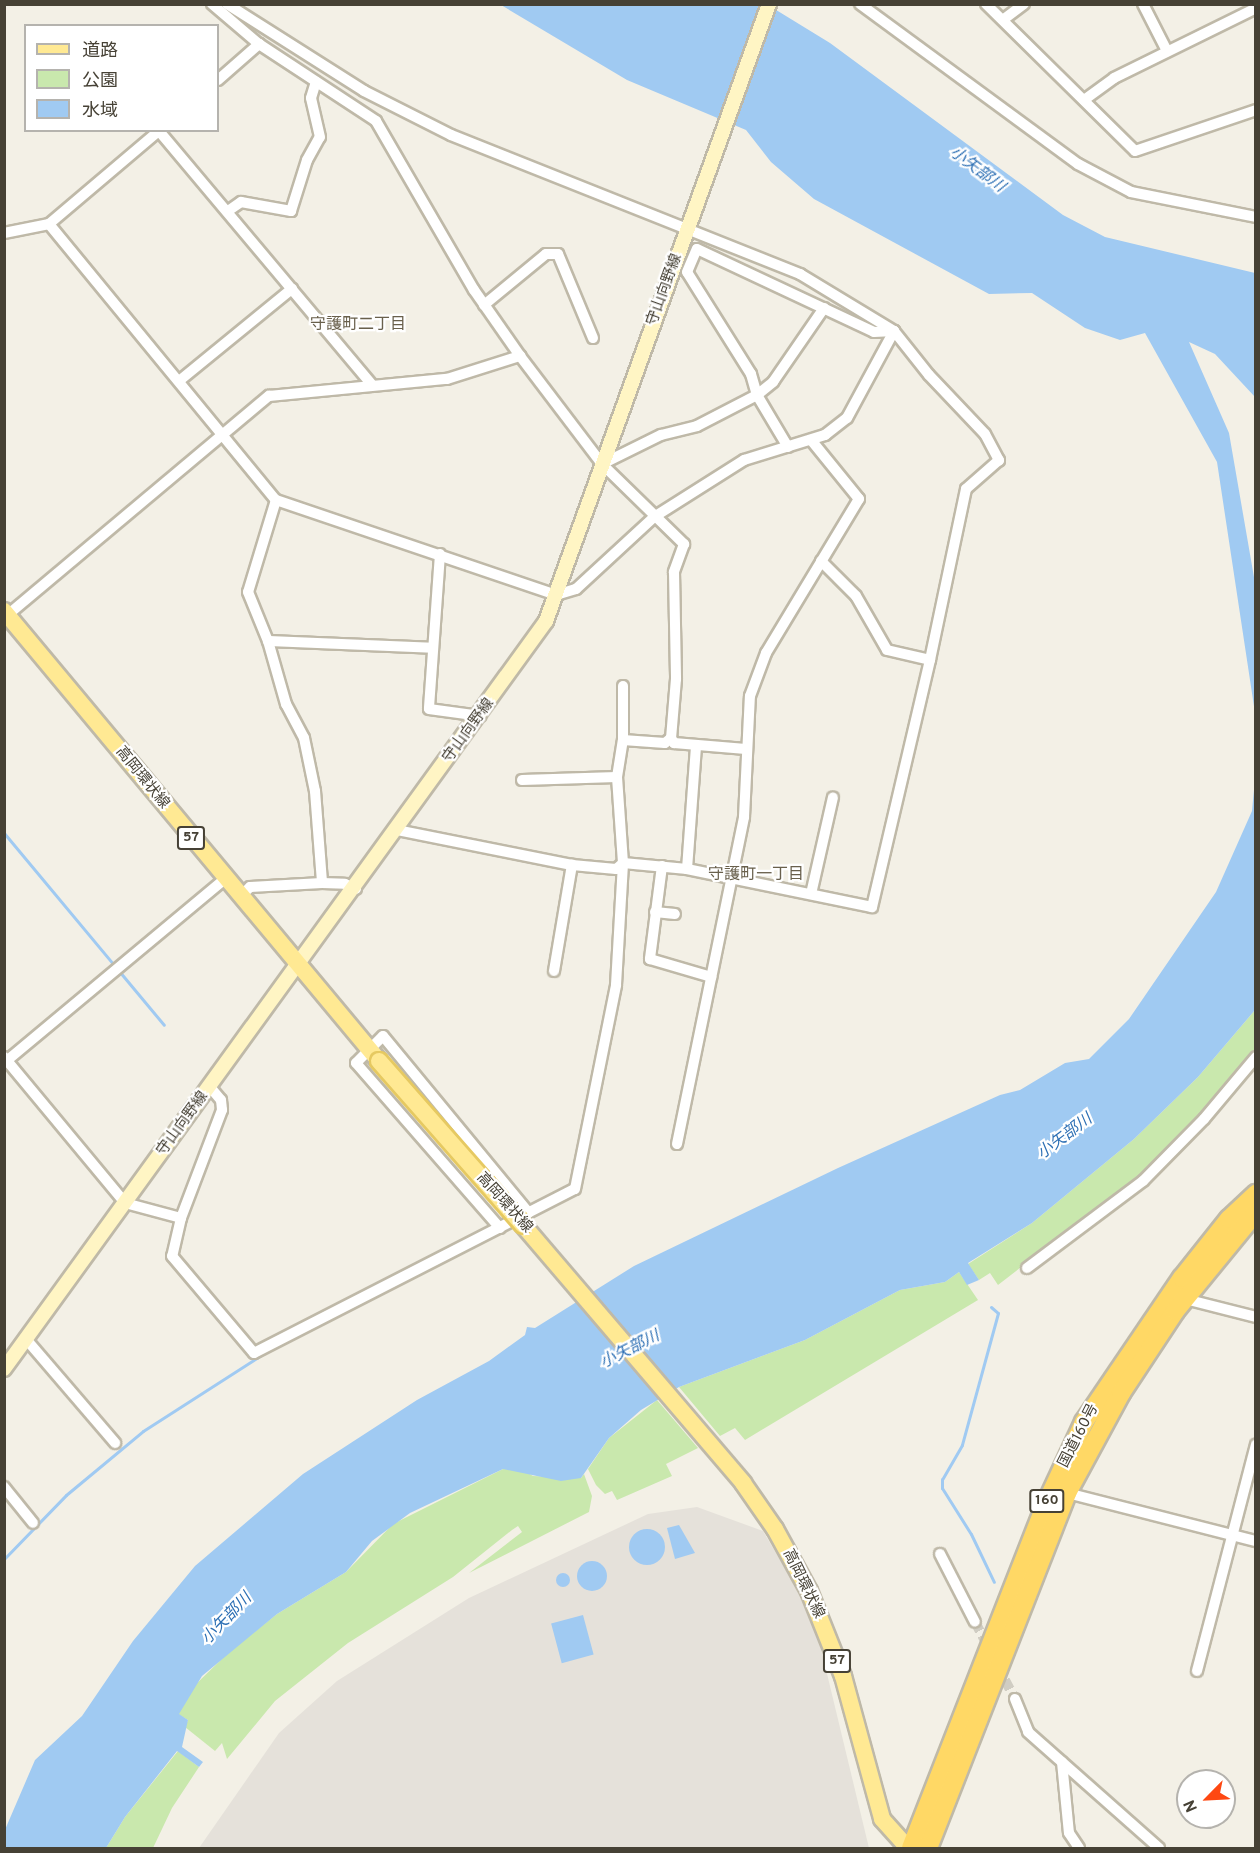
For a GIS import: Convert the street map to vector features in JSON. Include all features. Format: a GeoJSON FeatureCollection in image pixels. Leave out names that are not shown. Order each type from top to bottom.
{"type":"FeatureCollection","features":[{"type":"Feature","properties":{"kind":"highway","name":"国道160号"},"geometry":{"type":"LineString","coordinates":[[910,1848],[1046,1504],[1084,1422],[1182,1278],[1229,1219],[1256,1194]]}},
{"type":"Feature","properties":{"kind":"highway","name":"国道160号"},"geometry":{"type":"LineString","coordinates":[[928,1848],[1067,1493],[1122,1393],[1185,1299],[1256,1212]]}},
{"type":"Feature","properties":{"kind":"main road","name":"守山向野線"},"geometry":{"type":"LineString","coordinates":[[4,1369],[530,648],[556,595],[769,4]]}},
{"type":"Feature","properties":{"kind":"main road","name":"高岡環状線"},"geometry":{"type":"LineString","coordinates":[[6,615],[368,1048],[526,1219],[541,1245],[742,1483],[775,1530],[809,1592],[843,1677],[882,1819],[910,1848]]}},
{"type":"Feature","properties":{"kind":"street"},"geometry":{"type":"LineString","coordinates":[[212,4],[259,44],[376,121],[484,305],[520,356],[602,464],[631,488],[654,516],[684,544],[674,572],[675,679],[671,738],[674,743],[746,749]]}},
{"type":"Feature","properties":{"kind":"street"},"geometry":{"type":"LineString","coordinates":[[227,4],[364,92],[451,135],[537,172],[690,224],[800,274],[894,331],[929,375],[985,434],[999,460],[966,489],[930,660],[872,908],[732,876],[623,863],[616,869],[572,865],[397,830]]}},
{"type":"Feature","properties":{"kind":"street"},"geometry":{"type":"LineString","coordinates":[[860,4],[1078,164],[1104,178],[1131,192],[1256,217]]}},
{"type":"Feature","properties":{"kind":"street"},"geometry":{"type":"LineString","coordinates":[[986,4],[1005,19],[1135,151],[1256,110]]}},
{"type":"Feature","properties":{"kind":"street"},"geometry":{"type":"LineString","coordinates":[[1005,19],[1024,4]]}},
{"type":"Feature","properties":{"kind":"street"},"geometry":{"type":"LineString","coordinates":[[1143,4],[1167,51]]}},
{"type":"Feature","properties":{"kind":"street"},"geometry":{"type":"LineString","coordinates":[[1084,100],[1114,78],[1256,8]]}},
{"type":"Feature","properties":{"kind":"street"},"geometry":{"type":"LineString","coordinates":[[219,79],[259,44]]}},
{"type":"Feature","properties":{"kind":"street"},"geometry":{"type":"LineString","coordinates":[[228,211],[241,202],[291,212],[308,160],[320,137],[311,98],[316,82]]}},
{"type":"Feature","properties":{"kind":"street"},"geometry":{"type":"LineString","coordinates":[[4,233],[49,224],[159,132]]}},
{"type":"Feature","properties":{"kind":"street"},"geometry":{"type":"LineString","coordinates":[[161,132],[372,385]]}},
{"type":"Feature","properties":{"kind":"street"},"geometry":{"type":"LineString","coordinates":[[49,224],[276,500],[556,595],[576,589],[654,516],[744,460],[825,435],[847,418],[894,331]]}},
{"type":"Feature","properties":{"kind":"street"},"geometry":{"type":"LineString","coordinates":[[788,447],[757,395],[751,374],[687,272],[697,249],[874,332],[894,331]]}},
{"type":"Feature","properties":{"kind":"street"},"geometry":{"type":"LineString","coordinates":[[484,305],[546,254],[558,254],[593,338]]}},
{"type":"Feature","properties":{"kind":"street"},"geometry":{"type":"LineString","coordinates":[[179,381],[292,288]]}},
{"type":"Feature","properties":{"kind":"street"},"geometry":{"type":"LineString","coordinates":[[602,464],[661,435],[697,426],[757,395],[773,382],[824,308]]}},
{"type":"Feature","properties":{"kind":"street"},"geometry":{"type":"LineString","coordinates":[[6,615],[269,396],[447,379],[520,356]]}},
{"type":"Feature","properties":{"kind":"street"},"geometry":{"type":"LineString","coordinates":[[677,1143],[744,817],[750,696],[766,653],[858,499],[811,440]]}},
{"type":"Feature","properties":{"kind":"street"},"geometry":{"type":"LineString","coordinates":[[276,500],[248,592],[268,640],[286,704],[304,738],[315,791],[322,883]]}},
{"type":"Feature","properties":{"kind":"street"},"geometry":{"type":"LineString","coordinates":[[440,554],[429,709],[481,716]]}},
{"type":"Feature","properties":{"kind":"street"},"geometry":{"type":"LineString","coordinates":[[821,561],[856,596],[887,650],[930,660]]}},
{"type":"Feature","properties":{"kind":"street"},"geometry":{"type":"LineString","coordinates":[[268,640],[433,648]]}},
{"type":"Feature","properties":{"kind":"street"},"geometry":{"type":"LineString","coordinates":[[210,1087],[221,1101],[222,1110],[181,1218],[172,1256],[254,1353],[500,1228],[526,1219],[575,1189],[616,985],[623,863],[617,777],[623,740],[623,686]]}},
{"type":"Feature","properties":{"kind":"street"},"geometry":{"type":"LineString","coordinates":[[623,740],[665,742],[671,738]]}},
{"type":"Feature","properties":{"kind":"street"},"geometry":{"type":"LineString","coordinates":[[687,869],[696,745]]}},
{"type":"Feature","properties":{"kind":"street"},"geometry":{"type":"LineString","coordinates":[[522,780],[617,777]]}},
{"type":"Feature","properties":{"kind":"street"},"geometry":{"type":"LineString","coordinates":[[812,894],[833,797]]}},
{"type":"Feature","properties":{"kind":"street"},"geometry":{"type":"LineString","coordinates":[[554,971],[572,865]]}},
{"type":"Feature","properties":{"kind":"street"},"geometry":{"type":"LineString","coordinates":[[662,867],[650,959],[711,977]]}},
{"type":"Feature","properties":{"kind":"street"},"geometry":{"type":"LineString","coordinates":[[181,1218],[125,1203],[5,1060],[225,879]]}},
{"type":"Feature","properties":{"kind":"street"},"geometry":{"type":"LineString","coordinates":[[240,897],[250,887],[322,883],[345,884],[356,889]]}},
{"type":"Feature","properties":{"kind":"street"},"geometry":{"type":"LineString","coordinates":[[655,912],[675,914]]}},
{"type":"Feature","properties":{"kind":"street"},"geometry":{"type":"LineString","coordinates":[[500,1228],[360,1069],[357,1058],[383,1035],[526,1219]]}},
{"type":"Feature","properties":{"kind":"street"},"geometry":{"type":"LineString","coordinates":[[1027,1268],[1143,1181],[1204,1119],[1256,1057]]}},
{"type":"Feature","properties":{"kind":"street"},"geometry":{"type":"LineString","coordinates":[[1185,1299],[1256,1317]]}},
{"type":"Feature","properties":{"kind":"street"},"geometry":{"type":"LineString","coordinates":[[27,1339],[115,1443]]}},
{"type":"Feature","properties":{"kind":"street"},"geometry":{"type":"LineString","coordinates":[[1197,1671],[1256,1445]]}},
{"type":"Feature","properties":{"kind":"street"},"geometry":{"type":"LineString","coordinates":[[4,1487],[33,1523]]}},
{"type":"Feature","properties":{"kind":"street"},"geometry":{"type":"LineString","coordinates":[[1067,1493],[1256,1541]]}},
{"type":"Feature","properties":{"kind":"street"},"geometry":{"type":"LineString","coordinates":[[940,1554],[975,1622]]}},
{"type":"Feature","properties":{"kind":"street"},"geometry":{"type":"LineString","coordinates":[[1015,1699],[1028,1732],[1159,1848]]}},
{"type":"Feature","properties":{"kind":"street"},"geometry":{"type":"LineString","coordinates":[[1062,1762],[1069,1833],[1079,1848]]}},
{"type":"Feature","properties":{"kind":"shaded area"},"geometry":{"type":"Polygon","coordinates":[[[697,1507],[763,1531],[816,1628],[869,1848],[199,1848],[279,1733],[337,1681],[469,1598],[648,1514],[697,1507]]]}},
{"type":"Feature","properties":{"kind":"green space"},"geometry":{"type":"Polygon","coordinates":[[[1255,1010],[1255,1051],[1221,1093],[1148,1169],[998,1285],[990,1273],[979,1280],[968,1264],[1032,1223],[1134,1139],[1198,1077],[1255,1010]]]}},
{"type":"Feature","properties":{"kind":"green space"},"geometry":{"type":"Polygon","coordinates":[[[959,1272],[978,1300],[745,1440],[735,1428],[720,1436],[679,1387],[805,1340],[900,1290],[945,1282],[959,1272]]]}},
{"type":"Feature","properties":{"kind":"green space"},"geometry":{"type":"Polygon","coordinates":[[[657,1400],[698,1448],[666,1464],[672,1476],[617,1500],[612,1491],[605,1494],[596,1485],[588,1469],[609,1438],[657,1400]]]}},
{"type":"Feature","properties":{"kind":"green space"},"geometry":{"type":"Polygon","coordinates":[[[503,1469],[523,1470],[533,1476],[581,1478],[584,1474],[592,1496],[589,1512],[469,1573],[522,1532],[518,1526],[512,1530],[453,1577],[348,1643],[275,1701],[227,1759],[222,1743],[215,1751],[185,1727],[188,1720],[178,1714],[193,1687],[229,1652],[277,1614],[346,1572],[393,1524],[503,1469]]]}},
{"type":"Feature","properties":{"kind":"green space"},"geometry":{"type":"Polygon","coordinates":[[[178,1751],[199,1767],[172,1808],[153,1848],[106,1848],[125,1817],[178,1751]]]}},
{"type":"Feature","properties":{"kind":"water","name":"小矢部川"},"geometry":{"type":"Polygon","coordinates":[[[501,5],[768,5],[830,43],[1063,215],[1105,237],[1255,273],[1255,397],[1215,354],[1189,342],[1229,433],[1255,583],[1255,713],[1217,462],[1145,333],[1120,340],[1085,328],[1032,293],[989,294],[814,199],[771,162],[746,130],[627,80],[501,5]]]}},
{"type":"Feature","properties":{"kind":"water","name":"小矢部川"},"geometry":{"type":"Polygon","coordinates":[[[1255,779],[1255,1010],[1198,1077],[1134,1139],[1032,1223],[968,1263],[979,1280],[967,1285],[959,1272],[945,1282],[900,1290],[805,1340],[679,1387],[641,1410],[609,1438],[581,1478],[561,1481],[503,1469],[410,1513],[372,1541],[346,1572],[277,1614],[202,1676],[179,1714],[188,1720],[182,1747],[203,1762],[199,1767],[177,1751],[125,1817],[106,1848],[5,1848],[4,1832],[35,1760],[82,1716],[133,1641],[195,1566],[303,1474],[417,1400],[489,1361],[525,1335],[527,1327],[535,1328],[634,1266],[838,1168],[1000,1095],[1020,1090],[1065,1063],[1089,1059],[1129,1019],[1216,892],[1252,811],[1255,779]]]}},
{"type":"Feature","properties":{"kind":"water"},"geometry":{"type":"Polygon","coordinates":[[[679,1525],[695,1553],[675,1559],[667,1528],[679,1525]]]}},
{"type":"Feature","properties":{"kind":"water"},"geometry":{"type":"Polygon","coordinates":[[[647,1529],[659,1535],[665,1547],[659,1559],[647,1565],[635,1559],[629,1547],[635,1535],[647,1529]]]}},
{"type":"Feature","properties":{"kind":"water"},"geometry":{"type":"Polygon","coordinates":[[[592,1561],[598,1562],[606,1570],[606,1582],[598,1590],[592,1591],[586,1590],[578,1582],[577,1576],[578,1570],[586,1562],[592,1561]]]}},
{"type":"Feature","properties":{"kind":"water"},"geometry":{"type":"Polygon","coordinates":[[[560,1573],[566,1573],[570,1580],[566,1587],[560,1587],[556,1583],[556,1577],[560,1573]]]}},
{"type":"Feature","properties":{"kind":"water"},"geometry":{"type":"Polygon","coordinates":[[[583,1615],[594,1655],[562,1663],[551,1624],[583,1615]]]}},
{"type":"Feature","properties":{"kind":"waterway"},"geometry":{"type":"LineString","coordinates":[[4,833],[115,966]]}},
{"type":"Feature","properties":{"kind":"waterway"},"geometry":{"type":"LineString","coordinates":[[119,971],[164,1025]]}},
{"type":"Feature","properties":{"kind":"waterway"},"geometry":{"type":"LineString","coordinates":[[360,1293],[378,1284]]}},
{"type":"Feature","properties":{"kind":"waterway"},"geometry":{"type":"LineString","coordinates":[[991,1307],[998,1313],[962,1445],[942,1479],[942,1488],[971,1534],[994,1582]]}},
{"type":"Feature","properties":{"kind":"waterway"},"geometry":{"type":"LineString","coordinates":[[4,1559],[66,1495],[143,1431],[263,1354]]}},
{"type":"Feature","properties":{"kind":"tunnel"},"geometry":{"type":"LineString","coordinates":[[975,1622],[990,1650]]}},
{"type":"Feature","properties":{"kind":"tunnel"},"geometry":{"type":"LineString","coordinates":[[998,1667],[1015,1699]]}},
{"type":"Feature","properties":{"kind":"district","name":"守護町二丁目"},"geometry":{"type":"Point","coordinates":[358,325]}},
{"type":"Feature","properties":{"kind":"district","name":"守護町一丁目"},"geometry":{"type":"Point","coordinates":[756,875]}}]}
